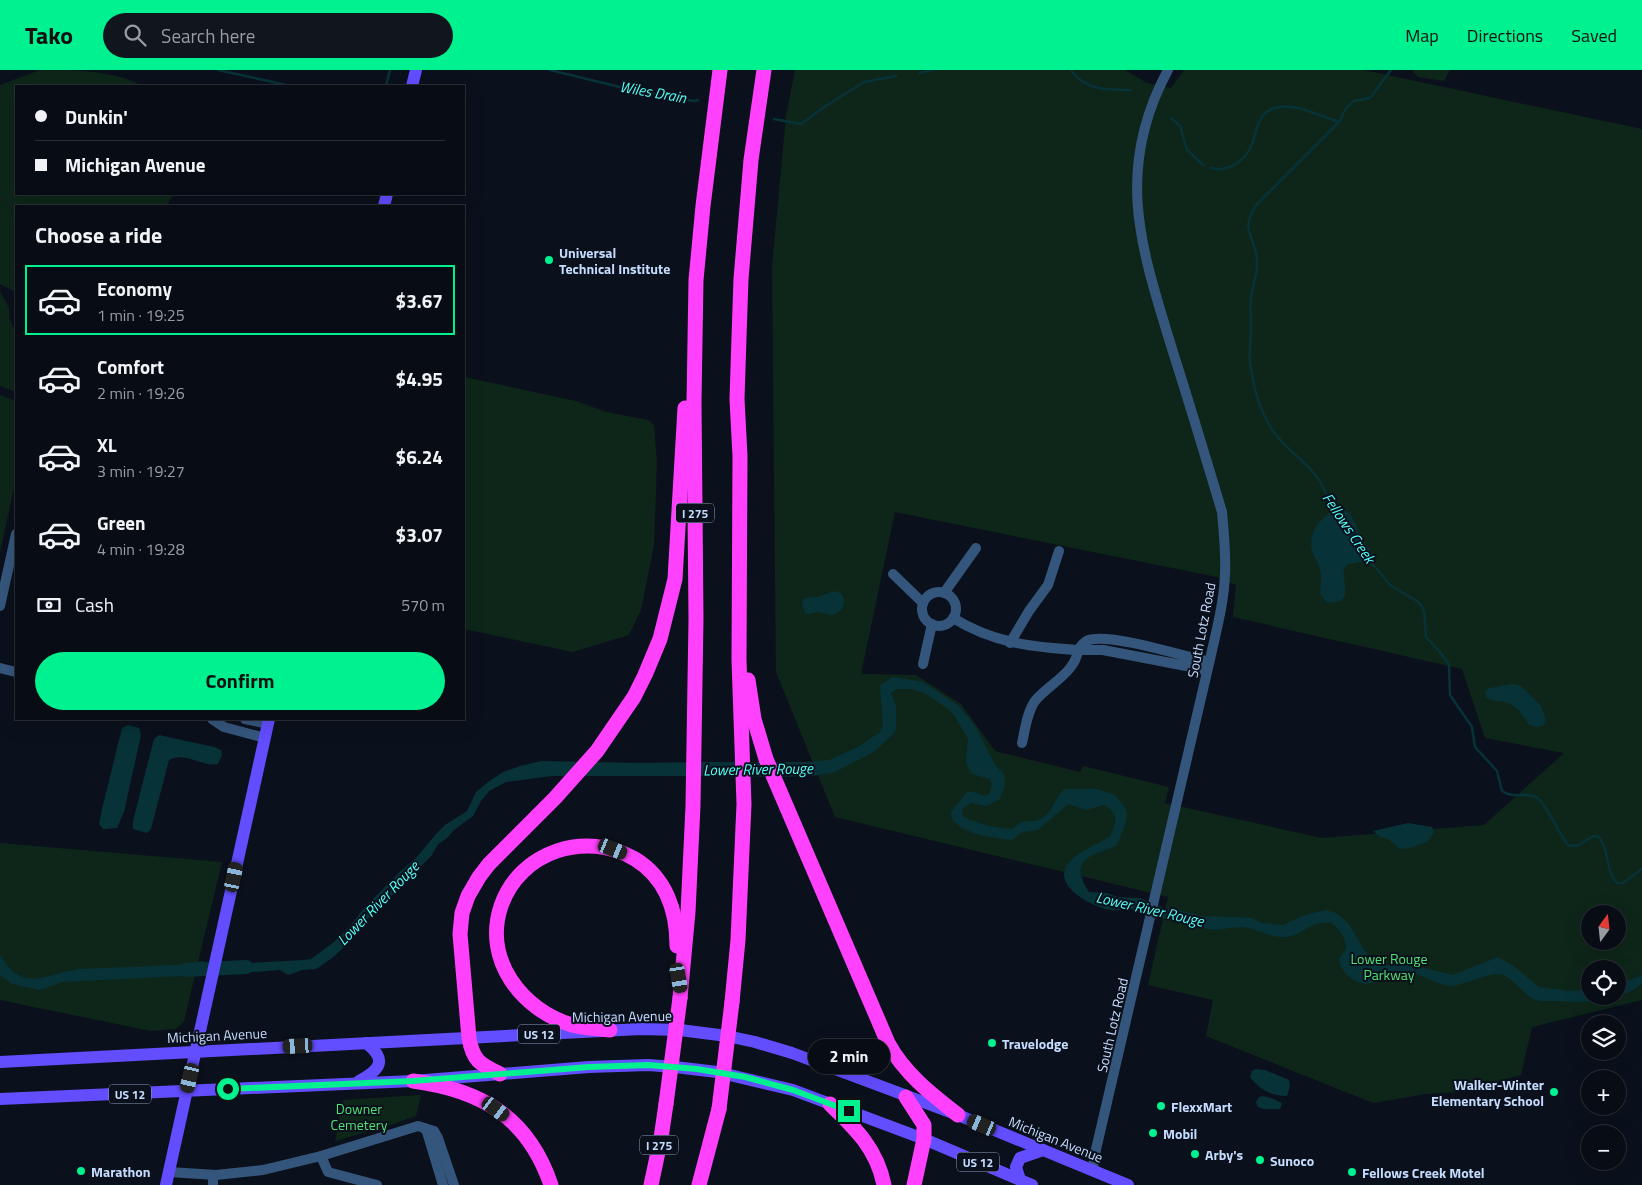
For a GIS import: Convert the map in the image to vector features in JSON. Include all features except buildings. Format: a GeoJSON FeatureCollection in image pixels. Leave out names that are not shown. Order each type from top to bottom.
{"type":"FeatureCollection","features":[{"type":"Feature","properties":{"kind":"highway","name":"I 275"},"geometry":{"type":"LineString","coordinates":[[650,1185],[661,1138],[666,1104],[681,995],[688,912],[693,806],[696,619],[695,301],[703,206],[720,70]]}},
{"type":"Feature","properties":{"kind":"highway"},"geometry":{"type":"LineString","coordinates":[[706,1185],[719,1108],[732,1002],[741,888],[748,684],[744,506],[737,399],[741,279],[751,160],[764,70]]}},
{"type":"Feature","properties":{"kind":"highway"},"geometry":{"type":"LineString","coordinates":[[500,1074],[477,1060],[472,1052],[469,1038],[460,934],[462,913],[474,885],[489,864],[555,798],[598,750],[634,697],[660,639],[675,580],[688,344],[695,301]]}},
{"type":"Feature","properties":{"kind":"highway"},"geometry":{"type":"LineString","coordinates":[[748,726],[766,759],[891,1049],[914,1079],[958,1115]]}},
{"type":"Feature","properties":{"kind":"highway"},"geometry":{"type":"LineString","coordinates":[[610,1030],[572,1025],[540,1011],[519,993],[508,977],[500,958],[497,932],[501,905],[516,879],[535,861],[547,854],[574,846],[588,845],[613,849],[638,861],[658,879],[672,905],[675,918],[677,932],[676,964],[681,995]]}},
{"type":"Feature","properties":{"kind":"highway"},"geometry":{"type":"LineString","coordinates":[[413,1081],[454,1088],[496,1109],[518,1127],[529,1140],[551,1185]]}},
{"type":"Feature","properties":{"kind":"highway"},"geometry":{"type":"LineString","coordinates":[[906,1096],[924,1125],[924,1139],[914,1185]]}},
{"type":"Feature","properties":{"kind":"highway"},"geometry":{"type":"LineString","coordinates":[[830,1104],[852,1125],[874,1153],[882,1173],[884,1185]]}},
{"type":"Feature","properties":{"kind":"highway"},"geometry":{"type":"LineString","coordinates":[[699,1185],[719,1108]]}},
{"type":"Feature","properties":{"kind":"main road"},"geometry":{"type":"LineString","coordinates":[[412,85],[416,70]]}},
{"type":"Feature","properties":{"kind":"main road"},"geometry":{"type":"LineString","coordinates":[[168,1179],[268,721]]}},
{"type":"Feature","properties":{"kind":"main road","name":"Michigan Avenue"},"geometry":{"type":"LineString","coordinates":[[0,1062],[610,1030],[680,1030],[728,1036],[755,1042],[825,1064],[958,1115],[1128,1185]]}},
{"type":"Feature","properties":{"kind":"main road"},"geometry":{"type":"LineString","coordinates":[[357,1082],[372,1074],[378,1065],[378,1054],[366,1043]]}},
{"type":"Feature","properties":{"kind":"main road","name":"US 12"},"geometry":{"type":"LineString","coordinates":[[0,1100],[357,1082],[413,1081],[589,1067],[675,1066],[717,1072],[793,1090],[924,1139],[1026,1183]]}},
{"type":"Feature","properties":{"kind":"main road"},"geometry":{"type":"LineString","coordinates":[[1026,1183],[1016,1167],[1020,1158],[1043,1150]]}},
{"type":"Feature","properties":{"kind":"street","name":"South Lotz Road"},"geometry":{"type":"LineString","coordinates":[[1093,1170],[1094,1158],[1222,606],[1225,576],[1222,512],[1147,266],[1137,208],[1137,176],[1143,136],[1154,101],[1168,70]]}},
{"type":"Feature","properties":{"kind":"street"},"geometry":{"type":"LineString","coordinates":[[0,606],[15,538]]}},
{"type":"Feature","properties":{"kind":"street"},"geometry":{"type":"LineString","coordinates":[[944,593],[976,548]]}},
{"type":"Feature","properties":{"kind":"street"},"geometry":{"type":"LineString","coordinates":[[1010,642],[1048,585],[1059,551]]}},
{"type":"Feature","properties":{"kind":"street"},"geometry":{"type":"LineString","coordinates":[[893,574],[923,603]]}},
{"type":"Feature","properties":{"kind":"street"},"geometry":{"type":"LineString","coordinates":[[944,593],[954,603],[955,614],[943,625],[932,624],[922,613],[923,603],[929,595],[944,593]]}},
{"type":"Feature","properties":{"kind":"street"},"geometry":{"type":"LineString","coordinates":[[952,618],[971,630],[1010,642],[1035,647],[1078,650]]}},
{"type":"Feature","properties":{"kind":"street"},"geometry":{"type":"LineString","coordinates":[[923,664],[932,624]]}},
{"type":"Feature","properties":{"kind":"street"},"geometry":{"type":"LineString","coordinates":[[1022,743],[1034,704],[1070,668],[1078,657],[1078,650],[1090,639],[1101,638],[1142,646],[1208,666]]}},
{"type":"Feature","properties":{"kind":"street"},"geometry":{"type":"LineString","coordinates":[[0,668],[15,672]]}},
{"type":"Feature","properties":{"kind":"street"},"geometry":{"type":"LineString","coordinates":[[214,720],[224,727],[265,738]]}},
{"type":"Feature","properties":{"kind":"street"},"geometry":{"type":"LineString","coordinates":[[168,1179],[213,1180],[235,1174],[263,1170],[321,1156],[418,1126],[434,1132],[438,1138],[454,1185]]}},
{"type":"Feature","properties":{"kind":"street"},"geometry":{"type":"LineString","coordinates":[[424,1128],[427,1132],[443,1185]]}},
{"type":"Feature","properties":{"kind":"street"},"geometry":{"type":"LineString","coordinates":[[321,1156],[328,1172],[377,1185]]}},
{"type":"Feature","properties":{"kind":"street"},"geometry":{"type":"LineString","coordinates":[[234,1185],[235,1174]]}},
{"type":"Feature","properties":{"kind":"green space"},"geometry":{"type":"Polygon","coordinates":[[[40,70],[93,72],[119,77],[141,85],[15,85],[15,195],[172,195],[168,205],[15,205],[15,292],[0,284],[0,85],[40,70]]]}},
{"type":"Feature","properties":{"kind":"green space","name":"Lower Rouge Parkway"},"geometry":{"type":"Polygon","coordinates":[[[795,70],[1125,70],[1147,83],[1171,88],[1184,70],[1364,70],[1642,129],[1642,1000],[1626,1004],[1626,960],[1581,960],[1581,1005],[1622,1005],[1532,1027],[1521,1075],[1460,1092],[1426,1094],[1373,1103],[1206,1036],[1213,1000],[1148,985],[1168,897],[835,817],[776,672],[772,267],[786,116],[795,70]],[[895,512],[861,674],[916,675],[961,704],[995,751],[1080,772],[1083,766],[1169,787],[1165,803],[1322,838],[1484,825],[1564,753],[1485,738],[1462,669],[1233,617],[1236,585],[1217,577],[895,512]]]}},
{"type":"Feature","properties":{"kind":"green space"},"geometry":{"type":"Polygon","coordinates":[[[1412,70],[1450,70],[1444,81],[1418,77],[1412,70]]]}},
{"type":"Feature","properties":{"kind":"green space"},"geometry":{"type":"Polygon","coordinates":[[[0,291],[9,308],[10,320],[15,331],[15,392],[0,386],[0,291]]]}},
{"type":"Feature","properties":{"kind":"green space"},"geometry":{"type":"Polygon","coordinates":[[[465,377],[576,401],[606,412],[648,420],[654,425],[657,462],[654,545],[641,610],[629,635],[572,652],[465,629],[465,377]]]}},
{"type":"Feature","properties":{"kind":"green space"},"geometry":{"type":"Polygon","coordinates":[[[0,395],[15,401],[15,484],[0,552],[0,395]]]}},
{"type":"Feature","properties":{"kind":"green space"},"geometry":{"type":"Polygon","coordinates":[[[0,843],[222,862],[184,1021],[176,1029],[151,1031],[0,1000],[0,843]]]}},
{"type":"Feature","properties":{"kind":"green space","name":"Downer Cemetery"},"geometry":{"type":"Polygon","coordinates":[[[421,1095],[416,1116],[335,1141],[343,1100],[421,1095]]]}},
{"type":"Feature","properties":{"kind":"water"},"geometry":{"type":"Polygon","coordinates":[[[1338,507],[1350,513],[1373,555],[1360,562],[1348,564],[1344,569],[1344,597],[1335,602],[1326,602],[1320,593],[1321,572],[1313,555],[1311,543],[1314,530],[1327,515],[1338,507]]]}},
{"type":"Feature","properties":{"kind":"water"},"geometry":{"type":"Polygon","coordinates":[[[834,591],[843,596],[844,603],[840,611],[831,615],[818,612],[805,613],[802,603],[804,598],[818,597],[834,591]]]}},
{"type":"Feature","properties":{"kind":"water"},"geometry":{"type":"Polygon","coordinates":[[[893,677],[923,682],[959,706],[976,727],[994,763],[1004,775],[1005,786],[999,800],[986,806],[971,803],[962,809],[963,816],[975,822],[1012,829],[1022,822],[1036,821],[1045,816],[1065,789],[1097,789],[1115,795],[1125,808],[1127,813],[1126,822],[1117,845],[1091,856],[1082,865],[1080,871],[1089,892],[1106,893],[1118,897],[1140,898],[1164,908],[1202,916],[1252,918],[1262,923],[1283,925],[1305,915],[1326,910],[1336,913],[1348,923],[1371,961],[1380,966],[1404,963],[1453,975],[1498,957],[1515,967],[1539,987],[1581,990],[1581,1002],[1535,1000],[1508,977],[1500,974],[1489,975],[1452,986],[1408,973],[1364,984],[1351,978],[1344,972],[1339,959],[1346,945],[1339,930],[1331,923],[1324,922],[1295,935],[1282,937],[1242,927],[1208,929],[1179,921],[1149,916],[1131,909],[1106,909],[1090,903],[1069,887],[1065,881],[1064,874],[1070,861],[1076,856],[1110,836],[1115,819],[1109,808],[1104,805],[1086,810],[1068,804],[1038,830],[1022,832],[1012,840],[988,837],[964,829],[952,819],[951,812],[967,792],[983,795],[989,794],[992,786],[990,779],[972,774],[966,763],[968,739],[954,715],[947,708],[924,693],[912,689],[897,689],[891,693],[896,706],[896,729],[893,734],[875,751],[833,773],[811,776],[769,777],[552,776],[506,782],[489,791],[473,816],[438,844],[432,855],[391,896],[376,908],[351,941],[316,969],[302,970],[288,975],[280,970],[225,974],[229,961],[250,963],[311,959],[334,942],[351,925],[364,908],[416,858],[445,825],[467,811],[476,792],[503,772],[541,761],[641,763],[805,762],[829,760],[856,748],[880,732],[883,725],[880,685],[893,677]]]}},
{"type":"Feature","properties":{"kind":"water"},"geometry":{"type":"Polygon","coordinates":[[[1513,684],[1521,686],[1541,706],[1546,720],[1543,726],[1529,725],[1513,705],[1494,701],[1486,697],[1485,691],[1490,688],[1513,684]]]}},
{"type":"Feature","properties":{"kind":"water"},"geometry":{"type":"Polygon","coordinates":[[[128,725],[139,728],[141,735],[124,812],[117,828],[103,829],[99,824],[103,805],[122,728],[128,725]]]}},
{"type":"Feature","properties":{"kind":"water"},"geometry":{"type":"Polygon","coordinates":[[[159,735],[214,747],[221,750],[222,755],[218,764],[181,757],[169,760],[151,829],[147,833],[133,829],[133,821],[154,739],[159,735]]]}},
{"type":"Feature","properties":{"kind":"water"},"geometry":{"type":"Polygon","coordinates":[[[1408,823],[1432,827],[1434,832],[1427,842],[1406,849],[1399,848],[1387,838],[1380,837],[1373,831],[1408,823]]]}},
{"type":"Feature","properties":{"kind":"water"},"geometry":{"type":"Polygon","coordinates":[[[0,955],[9,967],[18,974],[26,978],[35,979],[79,969],[177,965],[204,961],[201,975],[62,982],[40,990],[12,984],[0,975],[0,955]]]}},
{"type":"Feature","properties":{"kind":"water"},"geometry":{"type":"Polygon","coordinates":[[[1642,975],[1642,983],[1626,994],[1626,982],[1642,975]]]}},
{"type":"Feature","properties":{"kind":"water"},"geometry":{"type":"Polygon","coordinates":[[[1256,1069],[1265,1070],[1289,1080],[1290,1086],[1287,1096],[1276,1095],[1258,1085],[1250,1077],[1252,1071],[1256,1069]]]}},
{"type":"Feature","properties":{"kind":"water"},"geometry":{"type":"Polygon","coordinates":[[[1263,1096],[1282,1103],[1280,1109],[1258,1107],[1256,1102],[1259,1097],[1263,1096]]]}},
{"type":"Feature","properties":{"kind":"waterway","name":"Wiles Drain"},"geometry":{"type":"LineString","coordinates":[[218,70],[286,85]]}},
{"type":"Feature","properties":{"kind":"waterway","name":"Wiles Drain"},"geometry":{"type":"LineString","coordinates":[[386,85],[390,70]]}},
{"type":"Feature","properties":{"kind":"waterway","name":"Wiles Drain"},"geometry":{"type":"LineString","coordinates":[[550,70],[624,88],[694,101],[698,100]]}},
{"type":"Feature","properties":{"kind":"waterway","name":"Wiles Drain"},"geometry":{"type":"LineString","coordinates":[[920,73],[932,70]]}},
{"type":"Feature","properties":{"kind":"waterway","name":"Wiles Drain"},"geometry":{"type":"LineString","coordinates":[[1071,70],[1090,86],[1131,90]]}},
{"type":"Feature","properties":{"kind":"waterway","name":"Fellows Creek"},"geometry":{"type":"LineString","coordinates":[[1335,512],[1317,476],[1282,442],[1268,424],[1258,398],[1250,363],[1251,298],[1257,264],[1255,247],[1248,228],[1251,214],[1257,204],[1339,122],[1346,108],[1354,101],[1370,98],[1391,70]]}},
{"type":"Feature","properties":{"kind":"waterway","name":"Wiles Drain"},"geometry":{"type":"LineString","coordinates":[[774,119],[801,124],[864,82],[896,76]]}},
{"type":"Feature","properties":{"kind":"waterway","name":"Wiles Drain"},"geometry":{"type":"LineString","coordinates":[[1211,168],[1218,169],[1231,166],[1247,154],[1260,120],[1267,111],[1279,107],[1294,107],[1339,122]]}},
{"type":"Feature","properties":{"kind":"waterway","name":"Wiles Drain"},"geometry":{"type":"LineString","coordinates":[[1171,118],[1180,126],[1187,150],[1203,165]]}},
{"type":"Feature","properties":{"kind":"waterway","name":"Fellows Creek"},"geometry":{"type":"LineString","coordinates":[[1366,556],[1390,585],[1421,605],[1424,611],[1426,637],[1449,665],[1450,695],[1472,727],[1475,747],[1497,771],[1502,791],[1510,795],[1532,796],[1540,800],[1569,846],[1579,845],[1593,836],[1599,837],[1605,848],[1611,873],[1617,883],[1623,883],[1642,869]]}},
{"type":"Feature","properties":{"kind":"waterway","name":"Lower River Rouge"},"geometry":{"type":"LineString","coordinates":[[185,970],[246,967]]}},
{"type":"Feature","properties":{"kind":"place","name":"Universal Technical Institute"},"geometry":{"type":"Point","coordinates":[549,260]}},
{"type":"Feature","properties":{"kind":"place","name":"Travelodge"},"geometry":{"type":"Point","coordinates":[992,1043]}},
{"type":"Feature","properties":{"kind":"place","name":"Walker-Winter Elementary School"},"geometry":{"type":"Point","coordinates":[1554,1092]}},
{"type":"Feature","properties":{"kind":"place","name":"FlexxMart"},"geometry":{"type":"Point","coordinates":[1161,1106]}},
{"type":"Feature","properties":{"kind":"place","name":"Mobil"},"geometry":{"type":"Point","coordinates":[1153,1133]}},
{"type":"Feature","properties":{"kind":"place","name":"Arby's"},"geometry":{"type":"Point","coordinates":[1195,1154]}},
{"type":"Feature","properties":{"kind":"place","name":"Sunoco"},"geometry":{"type":"Point","coordinates":[1260,1160]}},
{"type":"Feature","properties":{"kind":"place","name":"Marathon"},"geometry":{"type":"Point","coordinates":[81,1171]}},
{"type":"Feature","properties":{"kind":"place","name":"Fellows Creek Motel"},"geometry":{"type":"Point","coordinates":[1352,1172]}},
{"type":"Feature","properties":{"kind":"route"},"geometry":{"type":"LineString","coordinates":[[228,1089],[413,1081],[589,1067],[648,1065],[675,1066],[745,1077],[793,1090],[849,1111]]}}]}
